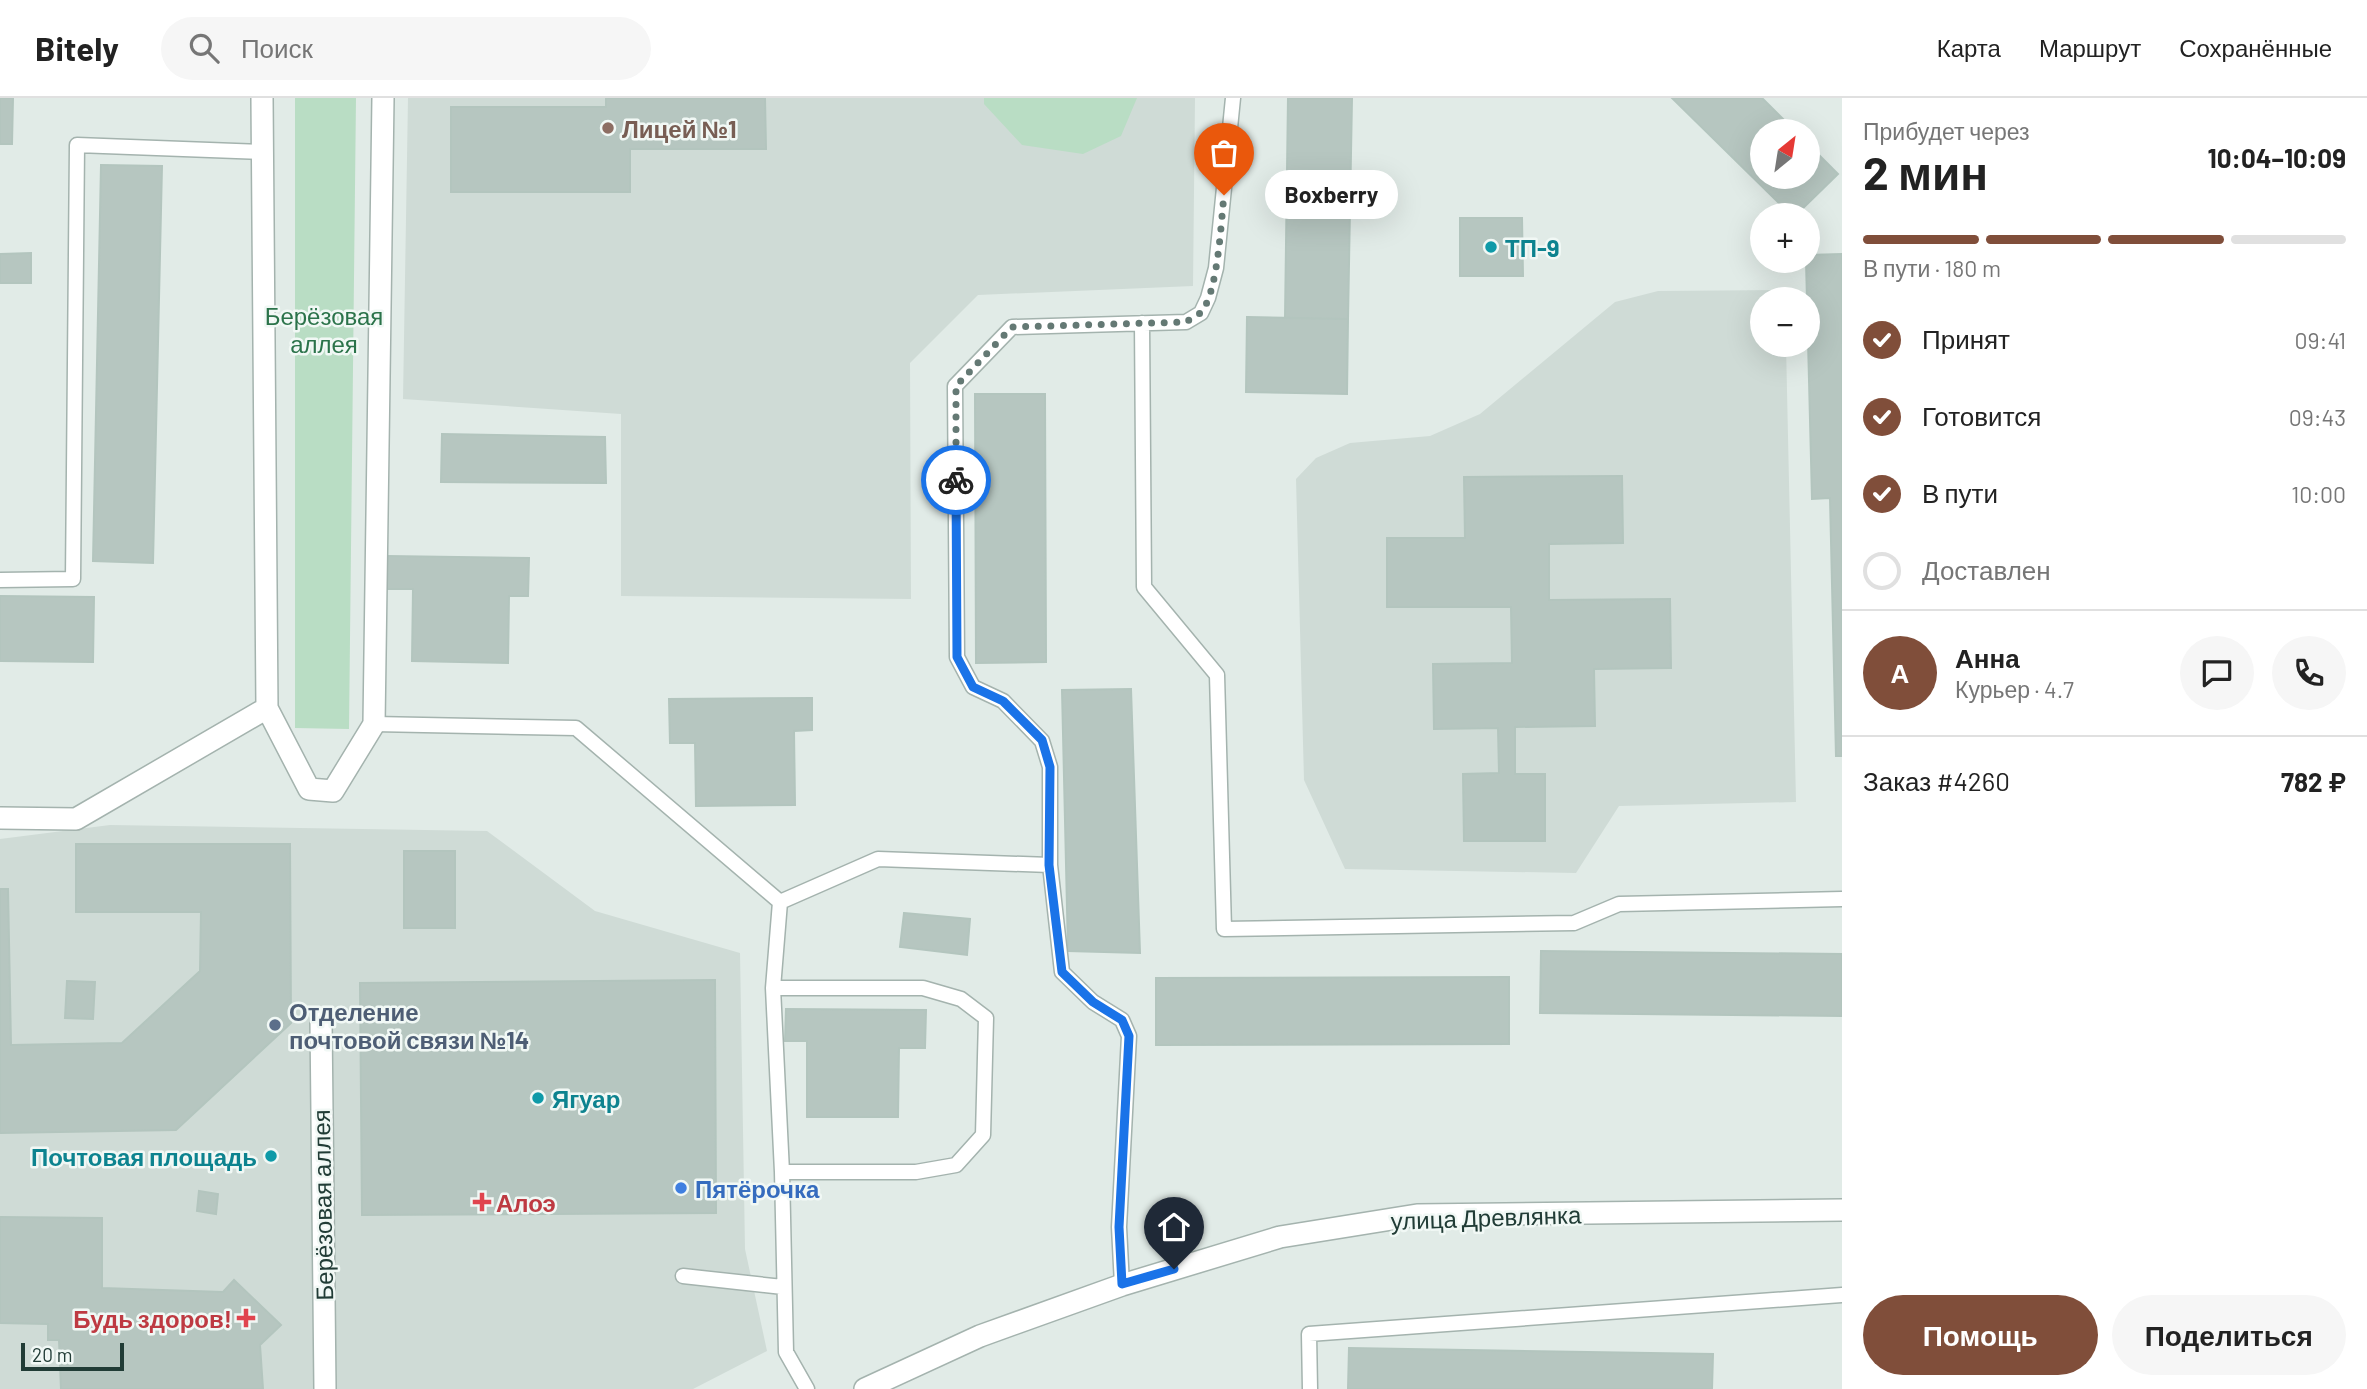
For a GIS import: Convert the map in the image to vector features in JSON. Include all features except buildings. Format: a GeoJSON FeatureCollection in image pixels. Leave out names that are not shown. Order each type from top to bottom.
{"type":"FeatureCollection","features":[{"type":"Feature","properties":{"kind":"street"},"geometry":{"type":"LineString","coordinates":[[262,98],[267,708],[309,789],[333,790],[374,724],[383,98]]}},
{"type":"Feature","properties":{"kind":"street"},"geometry":{"type":"LineString","coordinates":[[0,818],[76,819],[267,708]]}},
{"type":"Feature","properties":{"kind":"street","name":"Берёзовая аллея"},"geometry":{"type":"LineString","coordinates":[[321,1021],[325,1389]]}},
{"type":"Feature","properties":{"kind":"street","name":"улица Древлянка"},"geometry":{"type":"LineString","coordinates":[[865,1389],[980,1336],[1122,1284],[1280,1237],[1417,1215],[1842,1210]]}},
{"type":"Feature","properties":{"kind":"lane"},"geometry":{"type":"LineString","coordinates":[[1122,1284],[1119,1227],[1129,1036],[1122,1020],[1093,1002],[1062,972],[1049,865],[1050,767],[1042,740],[1003,701],[973,687],[957,657],[956,386],[1012,327],[1186,322],[1201,313],[1216,268],[1233,98]]}},
{"type":"Feature","properties":{"kind":"lane"},"geometry":{"type":"LineString","coordinates":[[0,580],[73,579],[77,145],[262,152]]}},
{"type":"Feature","properties":{"kind":"lane"},"geometry":{"type":"LineString","coordinates":[[1142,323],[1144,587],[1217,675],[1224,929],[1574,923],[1619,904],[1842,899]]}},
{"type":"Feature","properties":{"kind":"lane"},"geometry":{"type":"LineString","coordinates":[[374,724],[576,728],[780,902]]}},
{"type":"Feature","properties":{"kind":"lane"},"geometry":{"type":"LineString","coordinates":[[780,902],[878,859],[1049,865]]}},
{"type":"Feature","properties":{"kind":"lane"},"geometry":{"type":"LineString","coordinates":[[780,902],[773,988],[782,1172],[786,1352],[807,1389]]}},
{"type":"Feature","properties":{"kind":"lane"},"geometry":{"type":"LineString","coordinates":[[773,988],[923,988],[961,999],[986,1018],[984,1135],[956,1165],[916,1172],[782,1172]]}},
{"type":"Feature","properties":{"kind":"lane"},"geometry":{"type":"LineString","coordinates":[[684,1276],[783,1287]]}},
{"type":"Feature","properties":{"kind":"lane"},"geometry":{"type":"LineString","coordinates":[[1310,1389],[1309,1334],[1842,1295]]}},
{"type":"Feature","properties":{"kind":"shaded area"},"geometry":{"type":"Polygon","coordinates":[[[408,98],[1195,98],[1193,286],[978,295],[910,363],[911,599],[621,596],[621,414],[403,399],[408,98]]]}},
{"type":"Feature","properties":{"kind":"shaded area"},"geometry":{"type":"Polygon","coordinates":[[[1750,290],[1750,357],[1786,357],[1796,802],[1619,806],[1576,873],[1345,869],[1304,780],[1296,479],[1316,458],[1350,443],[1430,436],[1480,414],[1615,302],[1658,291],[1750,290]]]}},
{"type":"Feature","properties":{"kind":"shaded area"},"geometry":{"type":"Polygon","coordinates":[[[110,825],[487,831],[595,911],[740,953],[745,1249],[767,1351],[693,1389],[0,1389],[0,839],[110,825]]]}},
{"type":"Feature","properties":{"kind":"green space","name":"Берёзовая аллея"},"geometry":{"type":"Polygon","coordinates":[[[295,98],[356,98],[349,729],[295,728],[295,98]]]}},
{"type":"Feature","properties":{"kind":"green space"},"geometry":{"type":"Polygon","coordinates":[[[984,98],[1137,98],[1121,136],[1083,154],[1022,145],[984,104],[984,98]]]}},
{"type":"Feature","properties":{"kind":"way so far"},"geometry":{"type":"LineString","coordinates":[[956,480],[956,386],[1012,327],[1186,322],[1201,313],[1216,268],[1224,195]]}},
{"type":"Feature","properties":{"kind":"place","name":"Лицей №1"},"geometry":{"type":"Point","coordinates":[608,128]}},
{"type":"Feature","properties":{"kind":"place","name":"Boxberry"},"geometry":{"type":"Point","coordinates":[1224,195]}},
{"type":"Feature","properties":{"kind":"place","name":"ТП-9"},"geometry":{"type":"Point","coordinates":[1491,247]}},
{"type":"Feature","properties":{"kind":"place","name":"Отделение почтовой связи №14"},"geometry":{"type":"Point","coordinates":[275,1025]}},
{"type":"Feature","properties":{"kind":"place","name":"Ягуар"},"geometry":{"type":"Point","coordinates":[538,1098]}},
{"type":"Feature","properties":{"kind":"place","name":"Почтовая площадь"},"geometry":{"type":"Point","coordinates":[271,1156]}},
{"type":"Feature","properties":{"kind":"place","name":"Пятёрочка"},"geometry":{"type":"Point","coordinates":[681,1188]}},
{"type":"Feature","properties":{"kind":"place","name":"Алоэ"},"geometry":{"type":"Point","coordinates":[482,1202]}},
{"type":"Feature","properties":{"kind":"place","name":"Будь здоров!"},"geometry":{"type":"Point","coordinates":[246,1318]}},
{"type":"Feature","properties":{"kind":"route"},"geometry":{"type":"LineString","coordinates":[[956,480],[957,657],[973,687],[1003,701],[1042,740],[1050,767],[1049,865],[1062,972],[1093,1002],[1122,1020],[1129,1036],[1119,1227],[1122,1284],[1174,1269]]}}]}
